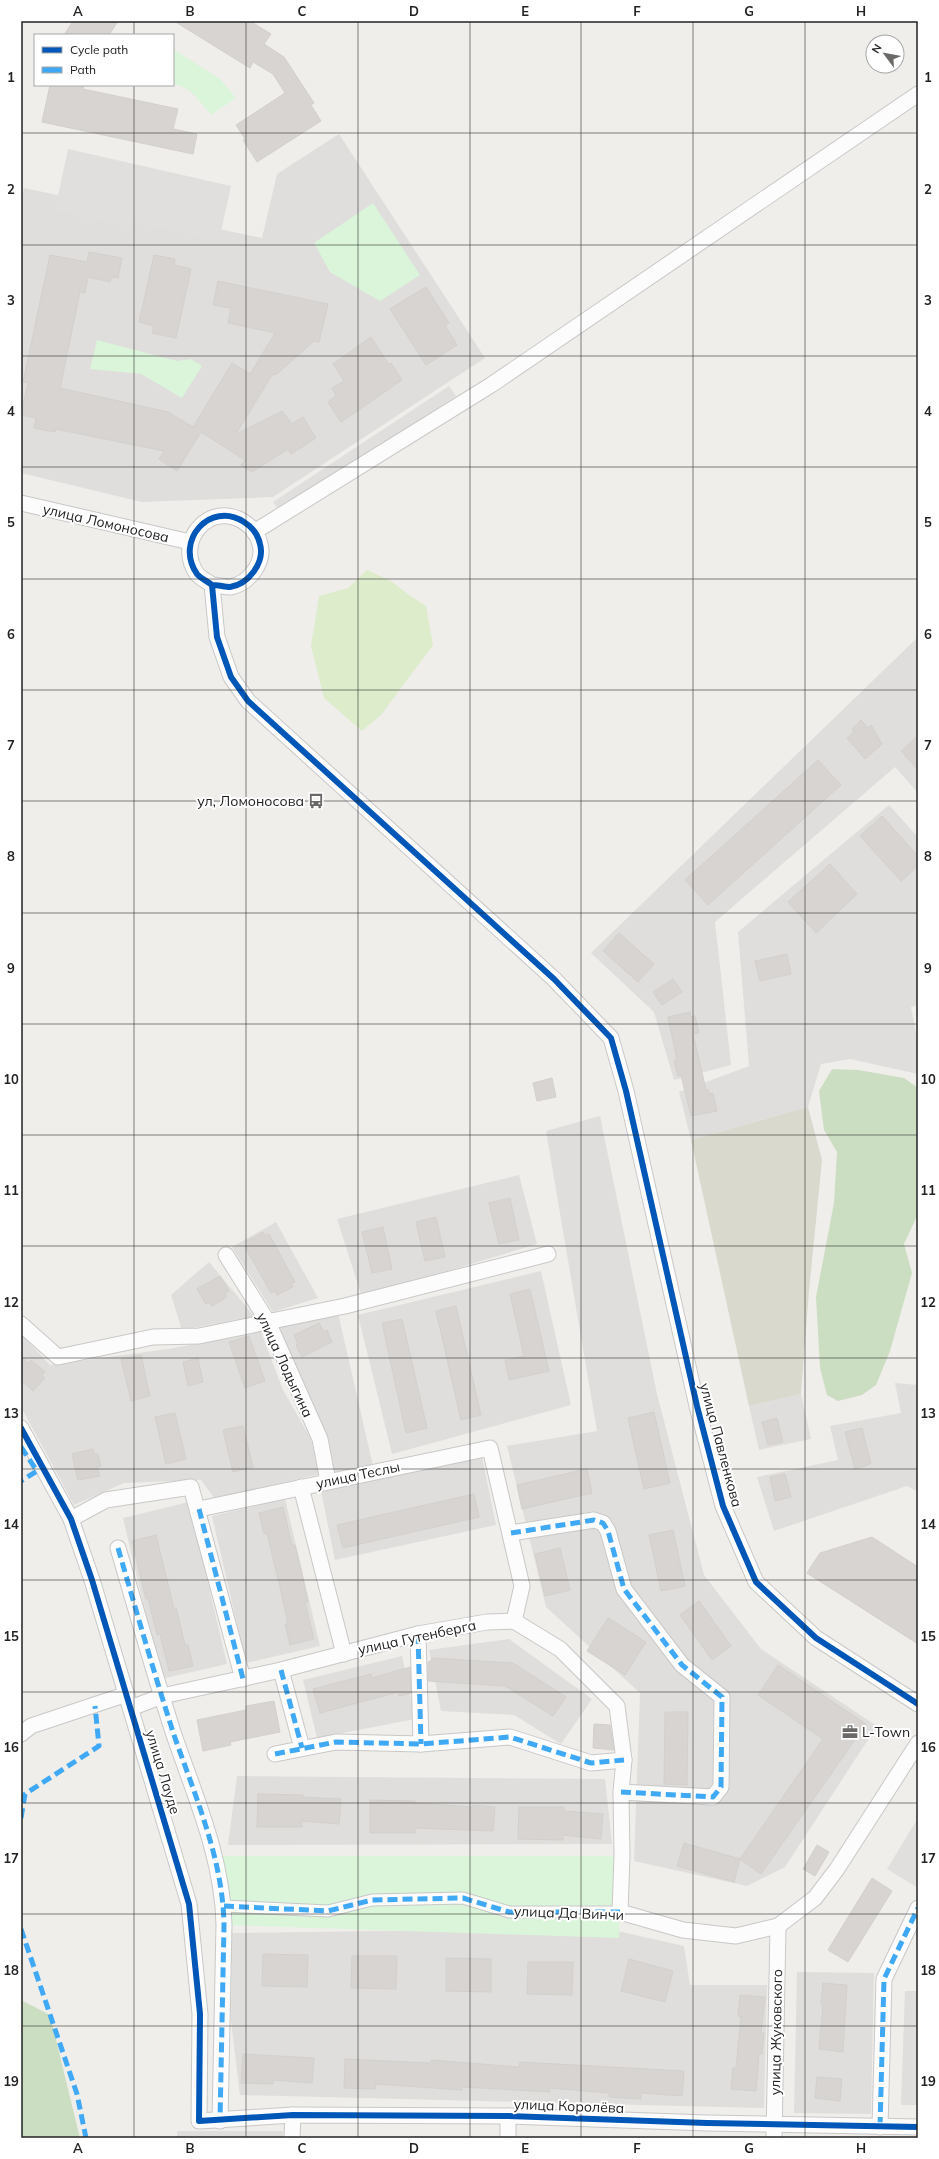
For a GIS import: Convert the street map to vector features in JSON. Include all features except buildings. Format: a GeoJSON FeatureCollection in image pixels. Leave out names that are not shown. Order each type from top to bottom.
{"type":"FeatureCollection","features":[{"type":"Feature","properties":{"kind":"street"},"geometry":{"type":"LineString","coordinates":[[254,532],[491,385],[918,94]]}},
{"type":"Feature","properties":{"kind":"street","name":"улица Ломоносова"},"geometry":{"type":"LineString","coordinates":[[21,503],[190,542]]}},
{"type":"Feature","properties":{"kind":"street"},"geometry":{"type":"LineString","coordinates":[[217,516],[236,517],[252,527],[254,532],[260,544],[259,563],[248,579],[231,587],[212,585],[198,575],[190,559],[190,542],[200,525],[217,516]]}},
{"type":"Feature","properties":{"kind":"street","name":"улица Павленкова"},"geometry":{"type":"LineString","coordinates":[[212,585],[217,637],[231,677],[248,701],[554,979],[611,1038],[626,1091],[685,1345],[697,1406],[722,1506],[756,1582],[816,1638],[918,1704]]}},
{"type":"Feature","properties":{"kind":"street"},"geometry":{"type":"LineString","coordinates":[[21,1324],[58,1357],[153,1337],[199,1336],[345,1306],[548,1254]]}},
{"type":"Feature","properties":{"kind":"street","name":"улица Лодыгина"},"geometry":{"type":"LineString","coordinates":[[226,1255],[268,1322],[320,1439],[328,1481]]}},
{"type":"Feature","properties":{"kind":"street","name":"улица Лауде"},"geometry":{"type":"LineString","coordinates":[[21,1428],[72,1519],[92,1580],[190,1904],[200,2014],[199,2121],[220,2121]]}},
{"type":"Feature","properties":{"kind":"street","name":"улица Теслы"},"geometry":{"type":"LineString","coordinates":[[199,1509],[490,1448],[511,1533],[522,1586],[514,1621]]}},
{"type":"Feature","properties":{"kind":"street"},"geometry":{"type":"LineString","coordinates":[[72,1519],[106,1500],[191,1487],[199,1509],[243,1679]]}},
{"type":"Feature","properties":{"kind":"street"},"geometry":{"type":"LineString","coordinates":[[301,1487],[344,1654]]}},
{"type":"Feature","properties":{"kind":"street"},"geometry":{"type":"LineString","coordinates":[[511,1533],[594,1520],[603,1523],[608,1531],[624,1589],[682,1665],[722,1697],[721,1787],[713,1797],[621,1792]]}},
{"type":"Feature","properties":{"kind":"street"},"geometry":{"type":"LineString","coordinates":[[118,1548],[162,1696],[214,1856],[224,1906],[220,2121]]}},
{"type":"Feature","properties":{"kind":"street"},"geometry":{"type":"LineString","coordinates":[[514,1621],[560,1649],[617,1706],[624,1760],[621,1792],[622,1856],[620,1912]]}},
{"type":"Feature","properties":{"kind":"street","name":"улица Гутенберга"},"geometry":{"type":"LineString","coordinates":[[131,1708],[162,1696],[281,1670],[418,1634],[487,1622],[514,1621]]}},
{"type":"Feature","properties":{"kind":"street"},"geometry":{"type":"LineString","coordinates":[[418,1634],[421,1744]]}},
{"type":"Feature","properties":{"kind":"street"},"geometry":{"type":"LineString","coordinates":[[281,1670],[302,1748]]}},
{"type":"Feature","properties":{"kind":"street"},"geometry":{"type":"LineString","coordinates":[[21,1734],[31,1726],[126,1694]]}},
{"type":"Feature","properties":{"kind":"street"},"geometry":{"type":"LineString","coordinates":[[275,1754],[336,1742],[421,1744],[510,1737],[591,1763],[624,1760]]}},
{"type":"Feature","properties":{"kind":"street","name":"улица Да Винчи"},"geometry":{"type":"LineString","coordinates":[[224,1906],[328,1911],[372,1900],[463,1898],[509,1912],[620,1912],[683,1930],[736,1936],[778,1926],[815,1898],[837,1869],[918,1743]]}},
{"type":"Feature","properties":{"kind":"street"},"geometry":{"type":"LineString","coordinates":[[880,2127],[884,1979],[918,1908]]}},
{"type":"Feature","properties":{"kind":"street","name":"улица Жуковского"},"geometry":{"type":"LineString","coordinates":[[774,2131],[778,1926]]}},
{"type":"Feature","properties":{"kind":"street"},"geometry":{"type":"LineString","coordinates":[[292,2138],[293,2115]]}},
{"type":"Feature","properties":{"kind":"street","name":"улица Королёва"},"geometry":{"type":"LineString","coordinates":[[220,2121],[293,2115],[508,2116],[699,2123],[774,2131],[918,2127]]}},
{"type":"Feature","properties":{"kind":"street"},"geometry":{"type":"LineString","coordinates":[[508,2116],[508,2138]]}},
{"type":"Feature","properties":{"kind":"shaded area"},"geometry":{"type":"Polygon","coordinates":[[[339,134],[485,358],[273,497],[142,502],[21,473],[21,202],[24,188],[262,238],[277,174],[339,134]]]}},
{"type":"Feature","properties":{"kind":"shaded area"},"geometry":{"type":"Polygon","coordinates":[[[68,149],[231,186],[219,241],[134,222],[132,228],[55,210],[68,149]]]}},
{"type":"Feature","properties":{"kind":"shaded area"},"geometry":{"type":"Polygon","coordinates":[[[449,386],[456,396],[280,512],[273,502],[449,386]]]}},
{"type":"Feature","properties":{"kind":"shaded area"},"geometry":{"type":"Polygon","coordinates":[[[918,637],[918,793],[895,767],[715,922],[731,1065],[674,1080],[654,1012],[591,953],[918,637]]]}},
{"type":"Feature","properties":{"kind":"shaded area"},"geometry":{"type":"Polygon","coordinates":[[[889,805],[918,837],[918,1005],[911,1007],[918,1044],[918,1074],[850,1059],[821,1064],[808,1107],[691,1140],[679,1092],[749,1066],[738,932],[889,805]]]}},
{"type":"Feature","properties":{"kind":"shaded area"},"geometry":{"type":"Polygon","coordinates":[[[808,1107],[822,1160],[809,1291],[801,1394],[749,1406],[691,1140],[808,1107]]]}},
{"type":"Feature","properties":{"kind":"shaded area"},"geometry":{"type":"Polygon","coordinates":[[[600,1116],[657,1394],[704,1575],[761,1649],[877,1726],[785,1867],[747,1886],[634,1861],[640,1693],[546,1607],[507,1446],[597,1431],[546,1131],[600,1116]]]}},
{"type":"Feature","properties":{"kind":"shaded area"},"geometry":{"type":"Polygon","coordinates":[[[519,1175],[537,1244],[362,1297],[337,1219],[519,1175]]]}},
{"type":"Feature","properties":{"kind":"shaded area"},"geometry":{"type":"Polygon","coordinates":[[[276,1222],[318,1298],[273,1312],[232,1247],[276,1222]]]}},
{"type":"Feature","properties":{"kind":"shaded area"},"geometry":{"type":"Polygon","coordinates":[[[209,1262],[254,1316],[182,1330],[171,1295],[209,1262]]]}},
{"type":"Feature","properties":{"kind":"shaded area"},"geometry":{"type":"Polygon","coordinates":[[[541,1271],[571,1405],[392,1454],[358,1315],[541,1271]]]}},
{"type":"Feature","properties":{"kind":"shaded area"},"geometry":{"type":"Polygon","coordinates":[[[338,1313],[373,1466],[333,1474],[276,1329],[338,1313]]]}},
{"type":"Feature","properties":{"kind":"shaded area"},"geometry":{"type":"Polygon","coordinates":[[[261,1332],[283,1390],[311,1439],[319,1474],[215,1499],[201,1480],[124,1483],[74,1505],[21,1407],[21,1338],[23,1336],[50,1365],[168,1349],[261,1332]]]}},
{"type":"Feature","properties":{"kind":"shaded area"},"geometry":{"type":"Polygon","coordinates":[[[895,1383],[918,1385],[918,1492],[907,1486],[774,1531],[757,1477],[838,1460],[830,1426],[901,1413],[895,1383]]]}},
{"type":"Feature","properties":{"kind":"shaded area"},"geometry":{"type":"Polygon","coordinates":[[[801,1394],[811,1439],[759,1450],[749,1406],[801,1394]]]}},
{"type":"Feature","properties":{"kind":"shaded area"},"geometry":{"type":"Polygon","coordinates":[[[482,1457],[496,1525],[335,1560],[321,1491],[482,1457]]]}},
{"type":"Feature","properties":{"kind":"shaded area"},"geometry":{"type":"Polygon","coordinates":[[[285,1499],[320,1646],[246,1663],[212,1516],[285,1499]]]}},
{"type":"Feature","properties":{"kind":"shaded area"},"geometry":{"type":"Polygon","coordinates":[[[189,1502],[227,1664],[161,1679],[123,1518],[189,1502]]]}},
{"type":"Feature","properties":{"kind":"shaded area"},"geometry":{"type":"Polygon","coordinates":[[[509,1639],[592,1699],[561,1744],[514,1715],[441,1711],[429,1650],[509,1639]]]}},
{"type":"Feature","properties":{"kind":"shaded area"},"geometry":{"type":"Polygon","coordinates":[[[402,1656],[415,1719],[317,1738],[303,1680],[402,1656]]]}},
{"type":"Feature","properties":{"kind":"shaded area"},"geometry":{"type":"Polygon","coordinates":[[[237,1776],[605,1779],[612,1844],[228,1845],[237,1776]]]}},
{"type":"Feature","properties":{"kind":"shaded area"},"geometry":{"type":"Polygon","coordinates":[[[918,1818],[918,1888],[887,1869],[918,1818]]]}},
{"type":"Feature","properties":{"kind":"shaded area"},"geometry":{"type":"Polygon","coordinates":[[[604,1928],[684,1946],[690,1985],[767,1985],[764,2108],[240,2095],[231,2021],[232,1933],[604,1928]]]}},
{"type":"Feature","properties":{"kind":"shaded area"},"geometry":{"type":"Polygon","coordinates":[[[797,1972],[874,1973],[871,2114],[794,2113],[797,1972]]]}},
{"type":"Feature","properties":{"kind":"shaded area"},"geometry":{"type":"Polygon","coordinates":[[[905,1991],[918,1991],[918,2105],[901,2105],[905,1991]]]}},
{"type":"Feature","properties":{"kind":"shaded area"},"geometry":{"type":"Polygon","coordinates":[[[177,2131],[283,2131],[283,2138],[177,2138],[177,2131]]]}},
{"type":"Feature","properties":{"kind":"green space"},"geometry":{"type":"Polygon","coordinates":[[[174,50],[220,79],[236,98],[211,115],[199,100],[179,85],[174,84],[174,50]]]}},
{"type":"Feature","properties":{"kind":"green space"},"geometry":{"type":"Polygon","coordinates":[[[373,203],[420,275],[380,301],[330,272],[314,243],[373,203]]]}},
{"type":"Feature","properties":{"kind":"green space"},"geometry":{"type":"Polygon","coordinates":[[[97,340],[177,361],[191,359],[202,366],[182,398],[141,374],[90,369],[97,340]]]}},
{"type":"Feature","properties":{"kind":"green space"},"geometry":{"type":"Polygon","coordinates":[[[367,570],[391,581],[426,606],[433,645],[381,715],[362,731],[324,698],[311,646],[319,596],[348,588],[367,570]]]}},
{"type":"Feature","properties":{"kind":"green space"},"geometry":{"type":"Polygon","coordinates":[[[832,1069],[858,1070],[904,1078],[918,1088],[917,1216],[904,1244],[912,1273],[890,1351],[876,1385],[862,1395],[838,1401],[827,1395],[820,1368],[816,1297],[834,1203],[837,1152],[824,1130],[819,1091],[832,1069]]]}},
{"type":"Feature","properties":{"kind":"green space"},"geometry":{"type":"Polygon","coordinates":[[[214,1856],[622,1856],[619,1938],[224,1925],[214,1856]]]}},
{"type":"Feature","properties":{"kind":"green space"},"geometry":{"type":"Polygon","coordinates":[[[21,2000],[50,2015],[80,2138],[21,2138],[21,2000]]]}},
{"type":"Feature","properties":{"kind":"marked path"},"geometry":{"type":"LineString","coordinates":[[21,1447],[37,1471],[21,1481]]}},
{"type":"Feature","properties":{"kind":"marked path"},"geometry":{"type":"LineString","coordinates":[[199,1509],[243,1679]]}},
{"type":"Feature","properties":{"kind":"marked path"},"geometry":{"type":"LineString","coordinates":[[511,1533],[594,1520],[603,1523],[608,1531],[624,1589],[682,1665],[722,1697],[721,1787],[713,1797],[621,1792]]}},
{"type":"Feature","properties":{"kind":"marked path"},"geometry":{"type":"LineString","coordinates":[[118,1548],[145,1642],[174,1735],[199,1805],[219,1876],[224,1925],[220,2121]]}},
{"type":"Feature","properties":{"kind":"marked path"},"geometry":{"type":"LineString","coordinates":[[418,1634],[421,1744]]}},
{"type":"Feature","properties":{"kind":"marked path"},"geometry":{"type":"LineString","coordinates":[[281,1670],[302,1748]]}},
{"type":"Feature","properties":{"kind":"marked path"},"geometry":{"type":"LineString","coordinates":[[21,1818],[25,1794],[99,1746],[95,1706]]}},
{"type":"Feature","properties":{"kind":"marked path"},"geometry":{"type":"LineString","coordinates":[[275,1754],[336,1742],[421,1744],[510,1737],[591,1763],[624,1760]]}},
{"type":"Feature","properties":{"kind":"marked path"},"geometry":{"type":"LineString","coordinates":[[224,1906],[328,1911],[372,1900],[463,1898],[509,1912],[620,1912]]}},
{"type":"Feature","properties":{"kind":"marked path"},"geometry":{"type":"LineString","coordinates":[[880,2127],[884,1979],[918,1908]]}},
{"type":"Feature","properties":{"kind":"marked path"},"geometry":{"type":"LineString","coordinates":[[21,1929],[77,2094],[86,2138]]}},
{"type":"Feature","properties":{"kind":"cycle path"},"geometry":{"type":"LineString","coordinates":[[212,585],[230,587],[237,585],[249,577],[258,565],[261,551],[258,537],[250,526],[244,522],[231,517],[219,516],[208,520],[199,527],[193,537],[190,549],[191,561],[197,574],[212,585],[217,637],[231,677],[248,701],[554,979],[611,1038],[626,1091],[697,1406],[723,1506],[756,1582],[816,1638],[918,1704]]}},
{"type":"Feature","properties":{"kind":"cycle path"},"geometry":{"type":"LineString","coordinates":[[21,1428],[71,1519],[92,1580],[189,1904],[200,2014],[199,2121],[293,2115],[508,2116],[707,2123],[918,2127]]}},
{"type":"Feature","properties":{"kind":"place","name":"ул, Ломоносова"},"geometry":{"type":"Point","coordinates":[316,801]}},
{"type":"Feature","properties":{"kind":"place","name":"L-Town"},"geometry":{"type":"Point","coordinates":[850,1732]}}]}
